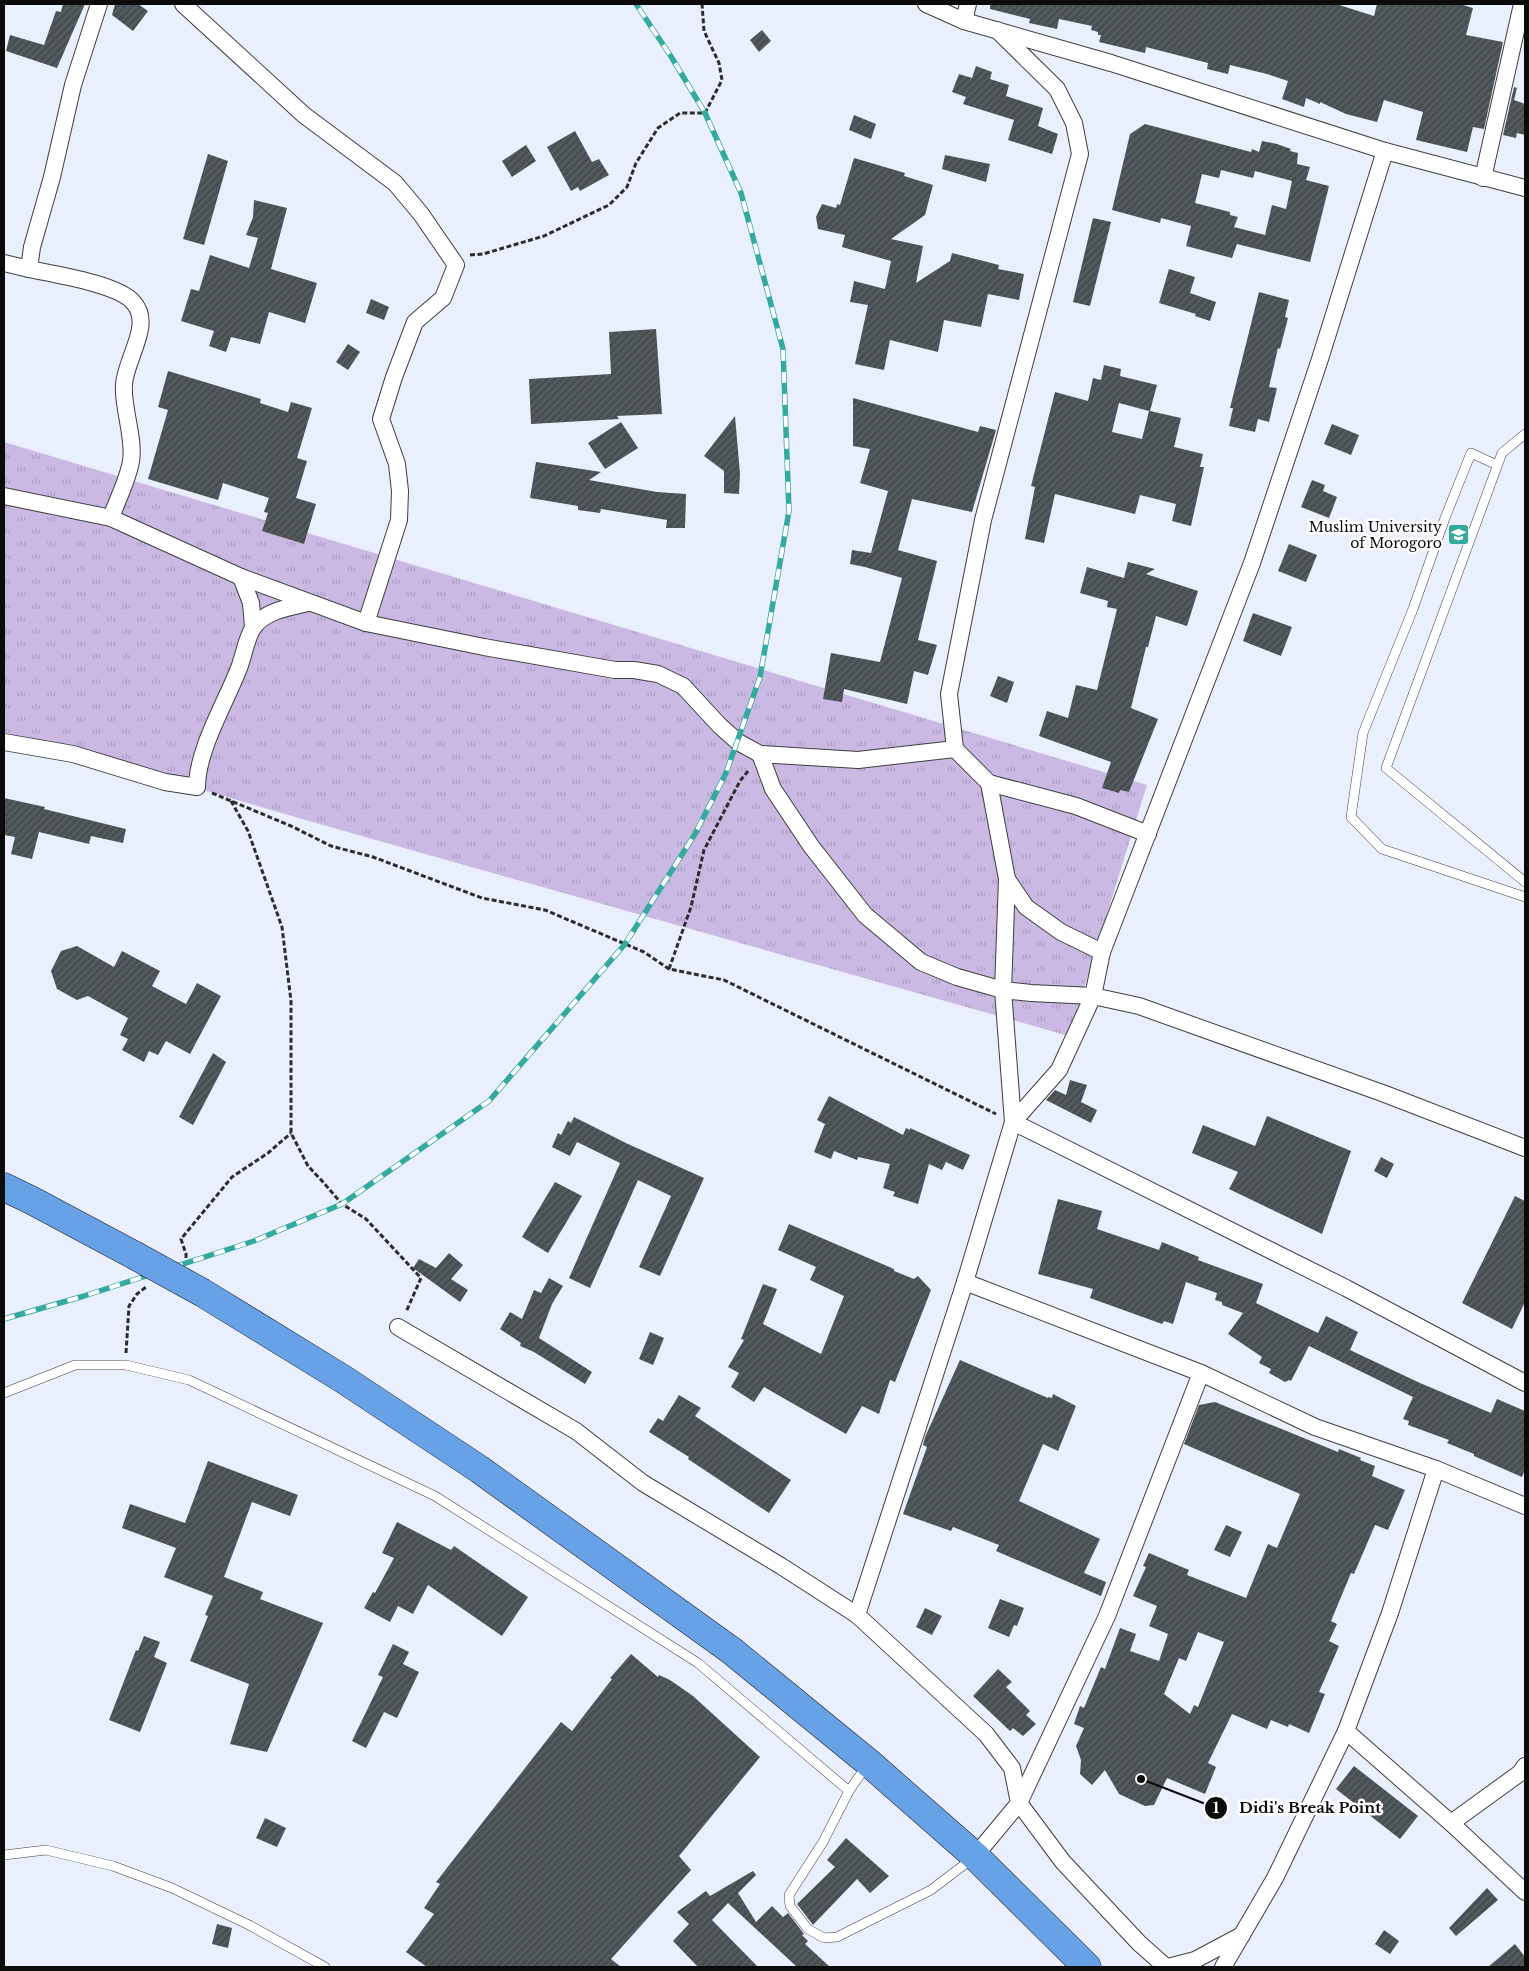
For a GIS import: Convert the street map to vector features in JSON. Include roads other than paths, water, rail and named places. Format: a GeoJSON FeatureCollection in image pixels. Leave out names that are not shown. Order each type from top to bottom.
{"type":"FeatureCollection","features":[{"type":"Feature","properties":{"kind":"highway"},"geometry":{"type":"LineString","coordinates":[[4,1187],[203,1293],[343,1379],[487,1475],[732,1651],[869,1763],[975,1856],[1087,1967]]}},
{"type":"Feature","properties":{"kind":"street"},"geometry":{"type":"LineString","coordinates":[[29,269],[32,246],[52,177],[73,85],[99,4]]}},
{"type":"Feature","properties":{"kind":"street"},"geometry":{"type":"LineString","coordinates":[[183,4],[304,115],[395,183],[421,214],[456,266],[443,298],[415,322],[394,377],[381,419],[397,464],[400,491],[399,520],[366,623]]}},
{"type":"Feature","properties":{"kind":"street"},"geometry":{"type":"LineString","coordinates":[[926,4],[964,21],[1111,63],[1385,150],[1525,188]]}},
{"type":"Feature","properties":{"kind":"street"},"geometry":{"type":"LineString","coordinates":[[964,21],[968,4]]}},
{"type":"Feature","properties":{"kind":"street"},"geometry":{"type":"LineString","coordinates":[[1483,178],[1522,4]]}},
{"type":"Feature","properties":{"kind":"street"},"geometry":{"type":"LineString","coordinates":[[997,30],[1057,89],[1074,123],[1080,154],[983,520],[949,694],[955,749],[989,783],[1076,806],[1148,834]]}},
{"type":"Feature","properties":{"kind":"street"},"geometry":{"type":"LineString","coordinates":[[1013,1122],[1059,1070],[1093,996],[1102,952],[1252,563],[1320,359],[1385,150]]}},
{"type":"Feature","properties":{"kind":"street"},"geometry":{"type":"LineString","coordinates":[[4,263],[118,291],[134,302],[142,321],[124,385],[132,460],[111,518]]}},
{"type":"Feature","properties":{"kind":"street"},"geometry":{"type":"LineString","coordinates":[[4,496],[111,518],[241,578],[366,623],[484,647],[614,670],[634,670],[658,674],[683,686],[720,726],[738,742],[760,754],[858,760],[955,749]]}},
{"type":"Feature","properties":{"kind":"street"},"geometry":{"type":"LineString","coordinates":[[4,742],[72,754],[165,782],[197,787],[197,774],[217,716],[238,669],[253,627],[250,603],[241,578]]}},
{"type":"Feature","properties":{"kind":"street"},"geometry":{"type":"LineString","coordinates":[[253,627],[273,612],[308,603]]}},
{"type":"Feature","properties":{"kind":"street"},"geometry":{"type":"LineString","coordinates":[[760,754],[773,789],[811,846],[865,915],[921,962],[957,977],[1004,990],[1093,996],[1139,1006],[1385,1094],[1525,1148]]}},
{"type":"Feature","properties":{"kind":"street"},"geometry":{"type":"LineString","coordinates":[[857,1615],[965,1282],[1013,1122],[1004,990],[1007,879],[989,783]]}},
{"type":"Feature","properties":{"kind":"street"},"geometry":{"type":"LineString","coordinates":[[1007,879],[1026,907],[1060,932],[1102,952]]}},
{"type":"Feature","properties":{"kind":"street"},"geometry":{"type":"LineString","coordinates":[[1013,1122],[1346,1288],[1525,1383]]}},
{"type":"Feature","properties":{"kind":"street"},"geometry":{"type":"LineString","coordinates":[[965,1282],[1201,1373],[1315,1427],[1436,1469],[1525,1506]]}},
{"type":"Feature","properties":{"kind":"street"},"geometry":{"type":"LineString","coordinates":[[398,1327],[576,1431],[643,1483],[781,1566],[857,1615],[986,1734],[1012,1768],[1019,1803],[1063,1862],[1139,1943],[1167,1967],[1195,1960],[1242,1935]]}},
{"type":"Feature","properties":{"kind":"street"},"geometry":{"type":"LineString","coordinates":[[975,1856],[1019,1803],[1107,1616],[1201,1373]]}},
{"type":"Feature","properties":{"kind":"street"},"geometry":{"type":"LineString","coordinates":[[1223,1967],[1276,1878],[1346,1731],[1390,1613],[1436,1469]]}},
{"type":"Feature","properties":{"kind":"street"},"geometry":{"type":"LineString","coordinates":[[1346,1731],[1452,1823],[1525,1892]]}},
{"type":"Feature","properties":{"kind":"street"},"geometry":{"type":"LineString","coordinates":[[1452,1823],[1520,1773],[1525,1766]]}},
{"type":"Feature","properties":{"kind":"lane"},"geometry":{"type":"LineString","coordinates":[[1525,434],[1502,453],[1497,465],[1386,768],[1525,882]]}},
{"type":"Feature","properties":{"kind":"lane"},"geometry":{"type":"LineString","coordinates":[[1497,465],[1471,453],[1445,518],[1413,609],[1363,733],[1351,817],[1382,849],[1525,897]]}},
{"type":"Feature","properties":{"kind":"lane"},"geometry":{"type":"LineString","coordinates":[[4,1393],[75,1365],[126,1365],[189,1380],[435,1496],[698,1663],[849,1791]]}},
{"type":"Feature","properties":{"kind":"lane"},"geometry":{"type":"LineString","coordinates":[[869,1763],[849,1791],[823,1842],[789,1896],[790,1906],[808,1928],[824,1938],[837,1937],[931,1890],[975,1856]]}},
{"type":"Feature","properties":{"kind":"lane"},"geometry":{"type":"LineString","coordinates":[[4,1855],[46,1850],[113,1866],[172,1888],[248,1925],[325,1967]]}},
{"type":"Feature","properties":{"kind":"railway"},"geometry":{"type":"LineString","coordinates":[[4,1319],[84,1296],[254,1241],[342,1204],[489,1101],[625,944],[695,834],[726,773],[760,677],[789,511],[783,349],[741,193],[705,113],[672,58],[636,4]]}},
{"type":"Feature","properties":{"kind":"place","name":"Muslim University of Morogoro"},"geometry":{"type":"Point","coordinates":[1458,535]}},
{"type":"Feature","properties":{"kind":"place","name":"Didi's Break Point"},"geometry":{"type":"Point","coordinates":[1141,1779]}}]}
